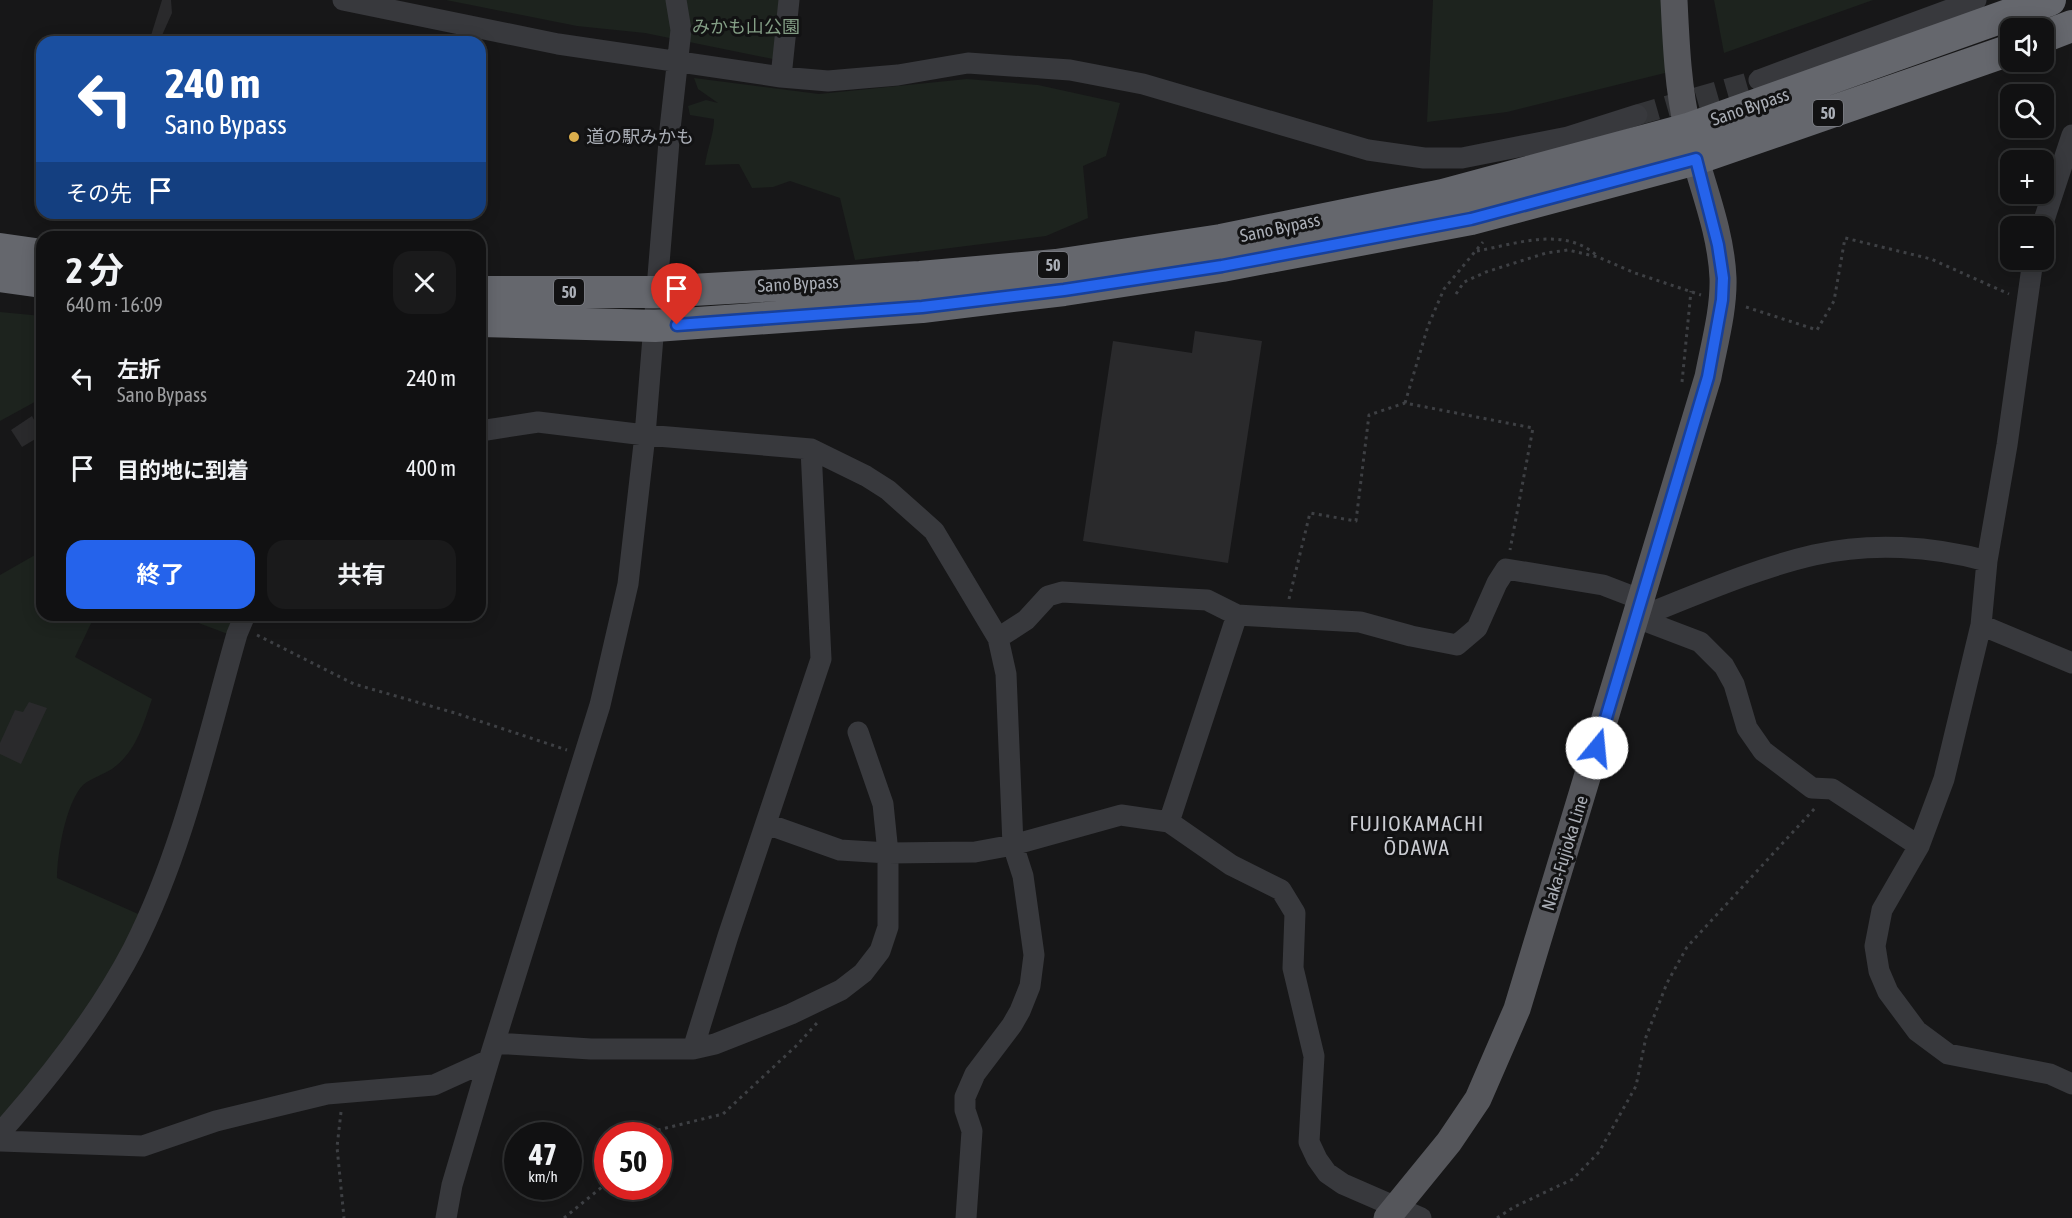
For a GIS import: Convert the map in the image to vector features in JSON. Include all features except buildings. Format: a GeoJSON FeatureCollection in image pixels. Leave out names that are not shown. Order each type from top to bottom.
{"type":"FeatureCollection","features":[{"type":"Feature","properties":{"kind":"highway","name":"Sano Bypass"},"geometry":{"type":"LineString","coordinates":[[486,292],[657,292],[920,277],[1056,265],[1221,240],[1443,195],[1688,129],[2050,0]]}},
{"type":"Feature","properties":{"kind":"highway"},"geometry":{"type":"LineString","coordinates":[[2054,33],[2072,26]]}},
{"type":"Feature","properties":{"kind":"highway","name":"Sano Bypass"},"geometry":{"type":"LineString","coordinates":[[486,321],[655,326],[922,307],[1064,290],[1222,266],[1492,213],[1696,159],[2000,53]]}},
{"type":"Feature","properties":{"kind":"highway"},"geometry":{"type":"LineString","coordinates":[[0,249],[36,254]]}},
{"type":"Feature","properties":{"kind":"highway"},"geometry":{"type":"LineString","coordinates":[[0,276],[36,281]]}},
{"type":"Feature","properties":{"kind":"main road","name":"Naka-Fujioka Line"},"geometry":{"type":"LineString","coordinates":[[1391,1213],[1455,1134],[1478,1099],[1497,1060],[1517,1009],[1640,609],[1708,377],[1722,300],[1723,278],[1718,245],[1688,129],[1676,52],[1674,0]]}},
{"type":"Feature","properties":{"kind":"street"},"geometry":{"type":"LineString","coordinates":[[343,0],[558,44],[781,77],[828,81],[898,75],[968,63],[1070,70],[1143,84],[1368,150],[1425,158],[1462,158],[1568,137],[1637,115]]}},
{"type":"Feature","properties":{"kind":"street"},"geometry":{"type":"LineString","coordinates":[[446,1218],[452,1185],[608,673],[628,584],[645,435],[681,30],[676,0]]}},
{"type":"Feature","properties":{"kind":"street"},"geometry":{"type":"LineString","coordinates":[[781,77],[789,0]]}},
{"type":"Feature","properties":{"kind":"street"},"geometry":{"type":"LineString","coordinates":[[1759,80],[1976,0]]}},
{"type":"Feature","properties":{"kind":"street"},"geometry":{"type":"LineString","coordinates":[[2045,216],[2072,135]]}},
{"type":"Feature","properties":{"kind":"street"},"geometry":{"type":"LineString","coordinates":[[2031,270],[2007,445],[1987,561],[1981,625],[1944,779],[1919,846],[1882,910],[1875,946],[1879,971],[1888,992],[1917,1031],[1948,1054],[2050,1074],[2072,1084]]}},
{"type":"Feature","properties":{"kind":"street"},"geometry":{"type":"LineString","coordinates":[[486,430],[538,422],[645,435],[811,449],[867,476],[888,490],[934,531],[998,638],[1006,674],[1013,845],[1023,876],[1030,914],[1033,965],[1030,986],[1020,1011],[975,1074],[966,1096],[964,1110],[972,1131],[966,1218]]}},
{"type":"Feature","properties":{"kind":"street"},"geometry":{"type":"LineString","coordinates":[[693,1049],[821,659],[811,449]]}},
{"type":"Feature","properties":{"kind":"street"},"geometry":{"type":"LineString","coordinates":[[1640,609],[1815,555],[1868,548],[1921,548],[1944,550],[1987,561]]}},
{"type":"Feature","properties":{"kind":"street"},"geometry":{"type":"LineString","coordinates":[[998,638],[1026,620],[1048,596],[1062,592],[1207,600],[1237,615],[1360,622],[1411,636],[1457,645],[1477,628],[1506,569],[1603,585],[1640,609],[1700,642],[1724,666],[1734,684],[1747,728],[1763,751],[1812,788],[1832,789],[1919,846]]}},
{"type":"Feature","properties":{"kind":"street"},"geometry":{"type":"LineString","coordinates":[[1168,822],[1237,615]]}},
{"type":"Feature","properties":{"kind":"street"},"geometry":{"type":"LineString","coordinates":[[0,1133],[56,1067],[92,1016],[133,949],[175,850],[243,621]]}},
{"type":"Feature","properties":{"kind":"street"},"geometry":{"type":"LineString","coordinates":[[1981,625],[2072,663]]}},
{"type":"Feature","properties":{"kind":"street"},"geometry":{"type":"LineString","coordinates":[[0,1141],[143,1146],[216,1120],[327,1095],[434,1085],[492,1051],[693,1049],[715,1044],[791,1014],[841,990],[864,973],[880,951],[888,927],[888,853],[883,804],[858,732]]}},
{"type":"Feature","properties":{"kind":"street"},"geometry":{"type":"LineString","coordinates":[[766,824],[840,850],[888,853],[975,852],[1013,845],[1121,815],[1168,822],[1231,865],[1281,890],[1295,913],[1293,968],[1314,1056],[1309,1142],[1317,1160],[1327,1173],[1342,1184],[1391,1213],[1421,1218]]}},
{"type":"Feature","properties":{"kind":"path"},"geometry":{"type":"LineString","coordinates":[[1404,403],[1428,326],[1444,289],[1476,252],[1493,223],[1492,213]]}},
{"type":"Feature","properties":{"kind":"path"},"geometry":{"type":"LineString","coordinates":[[1476,252],[1552,238],[1572,240],[1588,248],[1598,257]]}},
{"type":"Feature","properties":{"kind":"path"},"geometry":{"type":"LineString","coordinates":[[1746,307],[1817,330],[1834,301],[1845,238],[1931,259],[2026,302]]}},
{"type":"Feature","properties":{"kind":"path"},"geometry":{"type":"LineString","coordinates":[[1456,294],[1464,282],[1486,272],[1546,253],[1568,250],[1598,257],[1635,273],[1701,295]]}},
{"type":"Feature","properties":{"kind":"path"},"geometry":{"type":"LineString","coordinates":[[1284,618],[1310,513],[1356,521],[1369,415],[1404,403],[1533,428],[1506,569]]}},
{"type":"Feature","properties":{"kind":"path"},"geometry":{"type":"LineString","coordinates":[[243,621],[354,684],[455,713],[583,755]]}},
{"type":"Feature","properties":{"kind":"path"},"geometry":{"type":"LineString","coordinates":[[1497,1218],[1514,1207],[1573,1179],[1599,1152],[1636,1086],[1646,1037],[1667,983],[1687,947],[1832,789]]}},
{"type":"Feature","properties":{"kind":"path"},"geometry":{"type":"LineString","coordinates":[[672,1127],[723,1114],[819,1022]]}},
{"type":"Feature","properties":{"kind":"path"},"geometry":{"type":"LineString","coordinates":[[342,1106],[337,1147],[344,1218]]}},
{"type":"Feature","properties":{"kind":"path"},"geometry":{"type":"LineString","coordinates":[[564,1218],[594,1193]]}},
{"type":"Feature","properties":{"kind":"green space","name":"みかも山公園"},"geometry":{"type":"Polygon","coordinates":[[[446,0],[780,0],[773,59],[645,33],[577,26],[446,0]]]}},
{"type":"Feature","properties":{"kind":"green space"},"geometry":{"type":"Polygon","coordinates":[[[1433,0],[1663,0],[1673,71],[1507,112],[1427,122],[1433,0]]]}},
{"type":"Feature","properties":{"kind":"green space"},"geometry":{"type":"Polygon","coordinates":[[[1714,0],[1873,0],[1724,53],[1714,0]]]}},
{"type":"Feature","properties":{"kind":"green space"},"geometry":{"type":"Polygon","coordinates":[[[694,78],[819,94],[967,79],[1038,85],[1120,103],[1106,156],[1083,166],[1088,218],[1046,236],[855,260],[840,198],[790,181],[773,187],[752,188],[739,164],[705,165],[714,119],[690,115],[688,106],[706,100],[718,103],[698,89],[694,78]]]}},
{"type":"Feature","properties":{"kind":"green space"},"geometry":{"type":"Polygon","coordinates":[[[0,312],[36,315],[36,401],[0,421],[0,312]]]}},
{"type":"Feature","properties":{"kind":"green space"},"geometry":{"type":"Polygon","coordinates":[[[36,554],[36,621],[92,621],[75,657],[152,699],[138,737],[127,755],[112,769],[83,785],[77,793],[67,816],[57,878],[154,921],[0,1124],[0,575],[36,554]]]}},
{"type":"Feature","properties":{"kind":"green space"},"geometry":{"type":"Polygon","coordinates":[[[193,621],[252,621],[244,640],[193,621]]]}},
{"type":"Feature","properties":{"kind":"tunnel"},"geometry":{"type":"LineString","coordinates":[[1637,115],[1759,80]]}},
{"type":"Feature","properties":{"kind":"place","name":"道の駅みかも"},"geometry":{"type":"Point","coordinates":[574,137]}},
{"type":"Feature","properties":{"kind":"district","name":"FUJIOKAMACHI ŌDAWA"},"geometry":{"type":"Point","coordinates":[1417,836]}},
{"type":"Feature","properties":{"kind":"route"},"geometry":{"type":"LineString","coordinates":[[677,325],[922,307],[1064,290],[1222,266],[1471,219],[1696,159],[1718,245],[1723,278],[1722,300],[1708,377],[1597,748]]}}]}
